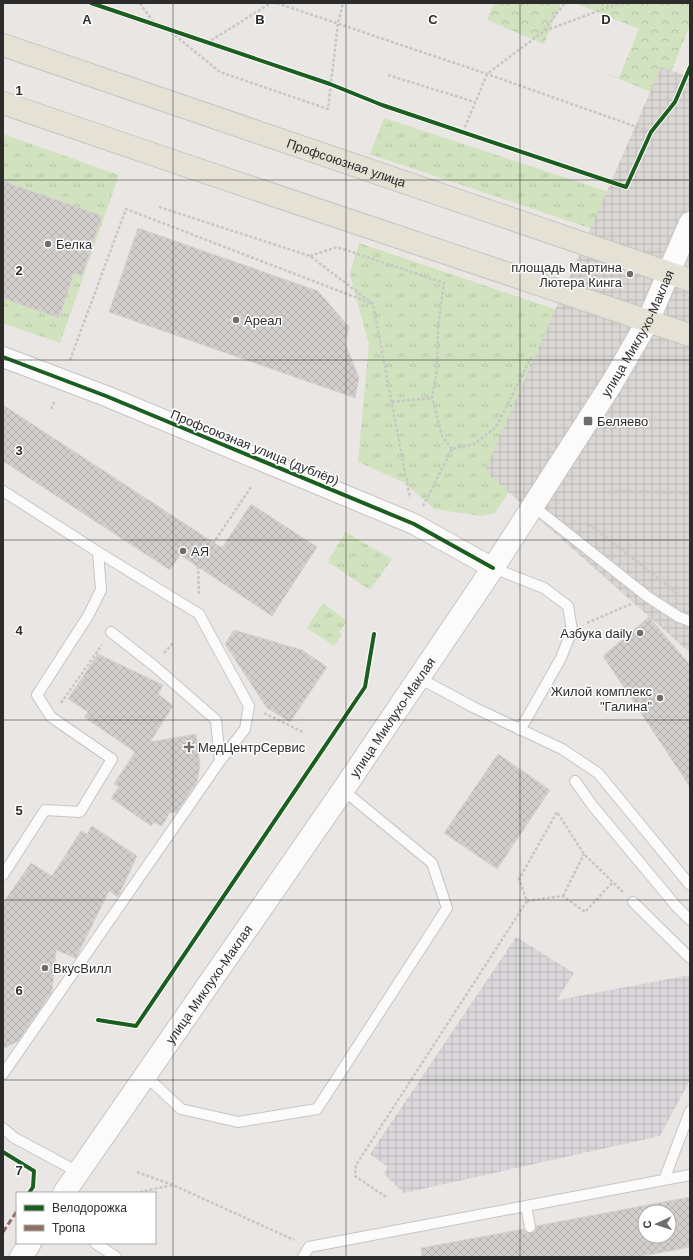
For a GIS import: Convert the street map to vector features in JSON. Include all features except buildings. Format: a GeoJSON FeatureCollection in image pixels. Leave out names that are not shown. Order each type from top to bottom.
{"type":"FeatureCollection","features":[{"type":"Feature","properties":{"kind":"main road","name":"Профсоюзная улица"},"geometry":{"type":"LineString","coordinates":[[3,45],[690,280]]}},
{"type":"Feature","properties":{"kind":"main road"},"geometry":{"type":"LineString","coordinates":[[3,103],[190,168],[690,334]]}},
{"type":"Feature","properties":{"kind":"main road","name":"улица Миклухо-Маклая"},"geometry":{"type":"LineString","coordinates":[[65,1192],[343,790],[493,568],[612,383],[648,320],[690,223]]}},
{"type":"Feature","properties":{"kind":"main road"},"geometry":{"type":"LineString","coordinates":[[21,1257],[29,1244]]}},
{"type":"Feature","properties":{"kind":"street","name":"Профсоюзная улица (дублёр)"},"geometry":{"type":"LineString","coordinates":[[3,357],[63,379],[414,524],[493,568]]}},
{"type":"Feature","properties":{"kind":"lane"},"geometry":{"type":"LineString","coordinates":[[3,491],[199,614],[249,706],[245,729],[220,761],[3,1074]]}},
{"type":"Feature","properties":{"kind":"lane"},"geometry":{"type":"LineString","coordinates":[[533,506],[648,597],[679,617],[690,621]]}},
{"type":"Feature","properties":{"kind":"lane"},"geometry":{"type":"LineString","coordinates":[[3,875],[45,810],[80,812],[112,759],[51,717],[37,695],[88,616],[100,590],[98,552]]}},
{"type":"Feature","properties":{"kind":"lane"},"geometry":{"type":"LineString","coordinates":[[493,568],[544,588],[568,606],[572,630],[561,658],[520,730]]}},
{"type":"Feature","properties":{"kind":"lane"},"geometry":{"type":"LineString","coordinates":[[111,632],[153,665],[216,720],[220,761]]}},
{"type":"Feature","properties":{"kind":"lane"},"geometry":{"type":"LineString","coordinates":[[419,678],[475,708],[562,749],[598,773],[690,885]]}},
{"type":"Feature","properties":{"kind":"lane"},"geometry":{"type":"LineString","coordinates":[[575,781],[622,841],[676,906],[690,920]]}},
{"type":"Feature","properties":{"kind":"lane"},"geometry":{"type":"LineString","coordinates":[[146,1076],[182,1109],[238,1122],[317,1109],[447,908],[432,863],[343,790]]}},
{"type":"Feature","properties":{"kind":"lane"},"geometry":{"type":"LineString","coordinates":[[633,902],[690,958]]}},
{"type":"Feature","properties":{"kind":"lane"},"geometry":{"type":"LineString","coordinates":[[664,1180],[690,1111]]}},
{"type":"Feature","properties":{"kind":"lane"},"geometry":{"type":"LineString","coordinates":[[3,1128],[13,1137],[78,1172]]}},
{"type":"Feature","properties":{"kind":"lane"},"geometry":{"type":"LineString","coordinates":[[303,1257],[310,1247],[690,1175]]}},
{"type":"Feature","properties":{"kind":"lane"},"geometry":{"type":"LineString","coordinates":[[526,1206],[530,1227]]}},
{"type":"Feature","properties":{"kind":"lane"},"geometry":{"type":"LineString","coordinates":[[96,1244],[116,1257]]}},
{"type":"Feature","properties":{"kind":"path"},"geometry":{"type":"LineString","coordinates":[[140,3],[156,26]]}},
{"type":"Feature","properties":{"kind":"path"},"geometry":{"type":"LineString","coordinates":[[207,43],[271,3]]}},
{"type":"Feature","properties":{"kind":"path"},"geometry":{"type":"LineString","coordinates":[[277,3],[487,74],[651,132],[656,126]]}},
{"type":"Feature","properties":{"kind":"path"},"geometry":{"type":"LineString","coordinates":[[167,29],[220,72],[328,109],[338,23],[343,3]]}},
{"type":"Feature","properties":{"kind":"path"},"geometry":{"type":"LineString","coordinates":[[463,132],[487,74],[544,30],[565,3]]}},
{"type":"Feature","properties":{"kind":"path"},"geometry":{"type":"LineString","coordinates":[[544,30],[620,3]]}},
{"type":"Feature","properties":{"kind":"path"},"geometry":{"type":"LineString","coordinates":[[388,75],[476,102]]}},
{"type":"Feature","properties":{"kind":"path"},"geometry":{"type":"LineString","coordinates":[[159,207],[310,256],[373,304],[414,524]]}},
{"type":"Feature","properties":{"kind":"path"},"geometry":{"type":"LineString","coordinates":[[51,409],[126,209],[373,304]]}},
{"type":"Feature","properties":{"kind":"path"},"geometry":{"type":"LineString","coordinates":[[310,256],[337,247],[444,283],[438,325],[437,369],[432,398],[442,436],[452,449]]}},
{"type":"Feature","properties":{"kind":"path"},"geometry":{"type":"LineString","coordinates":[[452,449],[474,444],[496,427],[532,356]]}},
{"type":"Feature","properties":{"kind":"path"},"geometry":{"type":"LineString","coordinates":[[392,402],[432,398]]}},
{"type":"Feature","properties":{"kind":"path"},"geometry":{"type":"LineString","coordinates":[[414,524],[452,449]]}},
{"type":"Feature","properties":{"kind":"path"},"geometry":{"type":"LineString","coordinates":[[199,614],[198,566],[252,487]]}},
{"type":"Feature","properties":{"kind":"path"},"geometry":{"type":"LineString","coordinates":[[615,491],[690,493]]}},
{"type":"Feature","properties":{"kind":"path"},"geometry":{"type":"LineString","coordinates":[[589,524],[684,599]]}},
{"type":"Feature","properties":{"kind":"path"},"geometry":{"type":"LineString","coordinates":[[572,630],[648,597]]}},
{"type":"Feature","properties":{"kind":"path"},"geometry":{"type":"LineString","coordinates":[[51,717],[111,632]]}},
{"type":"Feature","properties":{"kind":"path"},"geometry":{"type":"LineString","coordinates":[[249,706],[303,732]]}},
{"type":"Feature","properties":{"kind":"path"},"geometry":{"type":"LineString","coordinates":[[386,1197],[355,1176],[356,1165],[527,902],[562,896],[585,912],[613,882],[584,854],[557,812],[519,879],[527,902]]}},
{"type":"Feature","properties":{"kind":"path"},"geometry":{"type":"LineString","coordinates":[[562,896],[584,854]]}},
{"type":"Feature","properties":{"kind":"path"},"geometry":{"type":"LineString","coordinates":[[138,1172],[173,1185],[310,1247]]}},
{"type":"Feature","properties":{"kind":"path"},"geometry":{"type":"LineString","coordinates":[[140,1192],[173,1185]]}},
{"type":"Feature","properties":{"kind":"shaded area","name":"площадь Мартина Лютера Кинга"},"geometry":{"type":"Polygon","coordinates":[[[661,67],[690,77],[690,653],[485,471],[661,67]]]}},
{"type":"Feature","properties":{"kind":"shaded area"},"geometry":{"type":"Polygon","coordinates":[[[516,937],[574,973],[557,1000],[690,975],[690,1080],[660,1136],[404,1193],[384,1174],[388,1167],[370,1154],[516,937]]]}},
{"type":"Feature","properties":{"kind":"green space"},"geometry":{"type":"Polygon","coordinates":[[[494,3],[561,3],[544,44],[487,20],[494,3]]]}},
{"type":"Feature","properties":{"kind":"green space"},"geometry":{"type":"Polygon","coordinates":[[[575,3],[690,3],[690,25],[661,96],[590,67],[619,78],[639,29],[575,3]]]}},
{"type":"Feature","properties":{"kind":"green space"},"geometry":{"type":"Polygon","coordinates":[[[384,118],[658,208],[631,242],[370,154],[384,118]]]}},
{"type":"Feature","properties":{"kind":"green space"},"geometry":{"type":"Polygon","coordinates":[[[3,134],[119,175],[60,343],[3,323],[3,134]]]}},
{"type":"Feature","properties":{"kind":"green space"},"geometry":{"type":"Polygon","coordinates":[[[359,243],[578,317],[593,363],[495,513],[481,516],[434,509],[405,483],[358,462],[369,345],[350,274],[359,243]]]}},
{"type":"Feature","properties":{"kind":"green space"},"geometry":{"type":"Polygon","coordinates":[[[345,532],[392,559],[370,590],[328,562],[345,532]]]}},
{"type":"Feature","properties":{"kind":"green space"},"geometry":{"type":"Polygon","coordinates":[[[323,603],[347,621],[339,632],[342,635],[334,646],[307,628],[323,603]]]}},
{"type":"Feature","properties":{"kind":"marked path"},"geometry":{"type":"LineString","coordinates":[[3,1232],[16,1212]]}},
{"type":"Feature","properties":{"kind":"cycle path"},"geometry":{"type":"LineString","coordinates":[[91,3],[330,84],[382,105],[626,187],[651,132],[675,102],[690,67]]}},
{"type":"Feature","properties":{"kind":"cycle path"},"geometry":{"type":"LineString","coordinates":[[3,357],[106,396],[414,524],[493,568]]}},
{"type":"Feature","properties":{"kind":"cycle path"},"geometry":{"type":"LineString","coordinates":[[98,1020],[136,1026],[365,687],[374,634]]}},
{"type":"Feature","properties":{"kind":"cycle path"},"geometry":{"type":"LineString","coordinates":[[3,1152],[34,1171],[33,1187],[30,1192]]}},
{"type":"Feature","properties":{"kind":"place","name":"Белка"},"geometry":{"type":"Point","coordinates":[48,244]}},
{"type":"Feature","properties":{"kind":"place","name":"площадь Мартина Лютера Кинга"},"geometry":{"type":"Point","coordinates":[630,274]}},
{"type":"Feature","properties":{"kind":"place","name":"Ареал"},"geometry":{"type":"Point","coordinates":[236,320]}},
{"type":"Feature","properties":{"kind":"place","name":"Беляево"},"geometry":{"type":"Point","coordinates":[588,421]}},
{"type":"Feature","properties":{"kind":"place","name":"АЯ"},"geometry":{"type":"Point","coordinates":[183,551]}},
{"type":"Feature","properties":{"kind":"place","name":"Азбука daily"},"geometry":{"type":"Point","coordinates":[640,633]}},
{"type":"Feature","properties":{"kind":"place","name":"Жилой комплекс \"Галина\""},"geometry":{"type":"Point","coordinates":[660,698]}},
{"type":"Feature","properties":{"kind":"place","name":"МедЦентрСервис"},"geometry":{"type":"Point","coordinates":[189,747]}},
{"type":"Feature","properties":{"kind":"place","name":"ВкусВилл"},"geometry":{"type":"Point","coordinates":[45,968]}}]}
